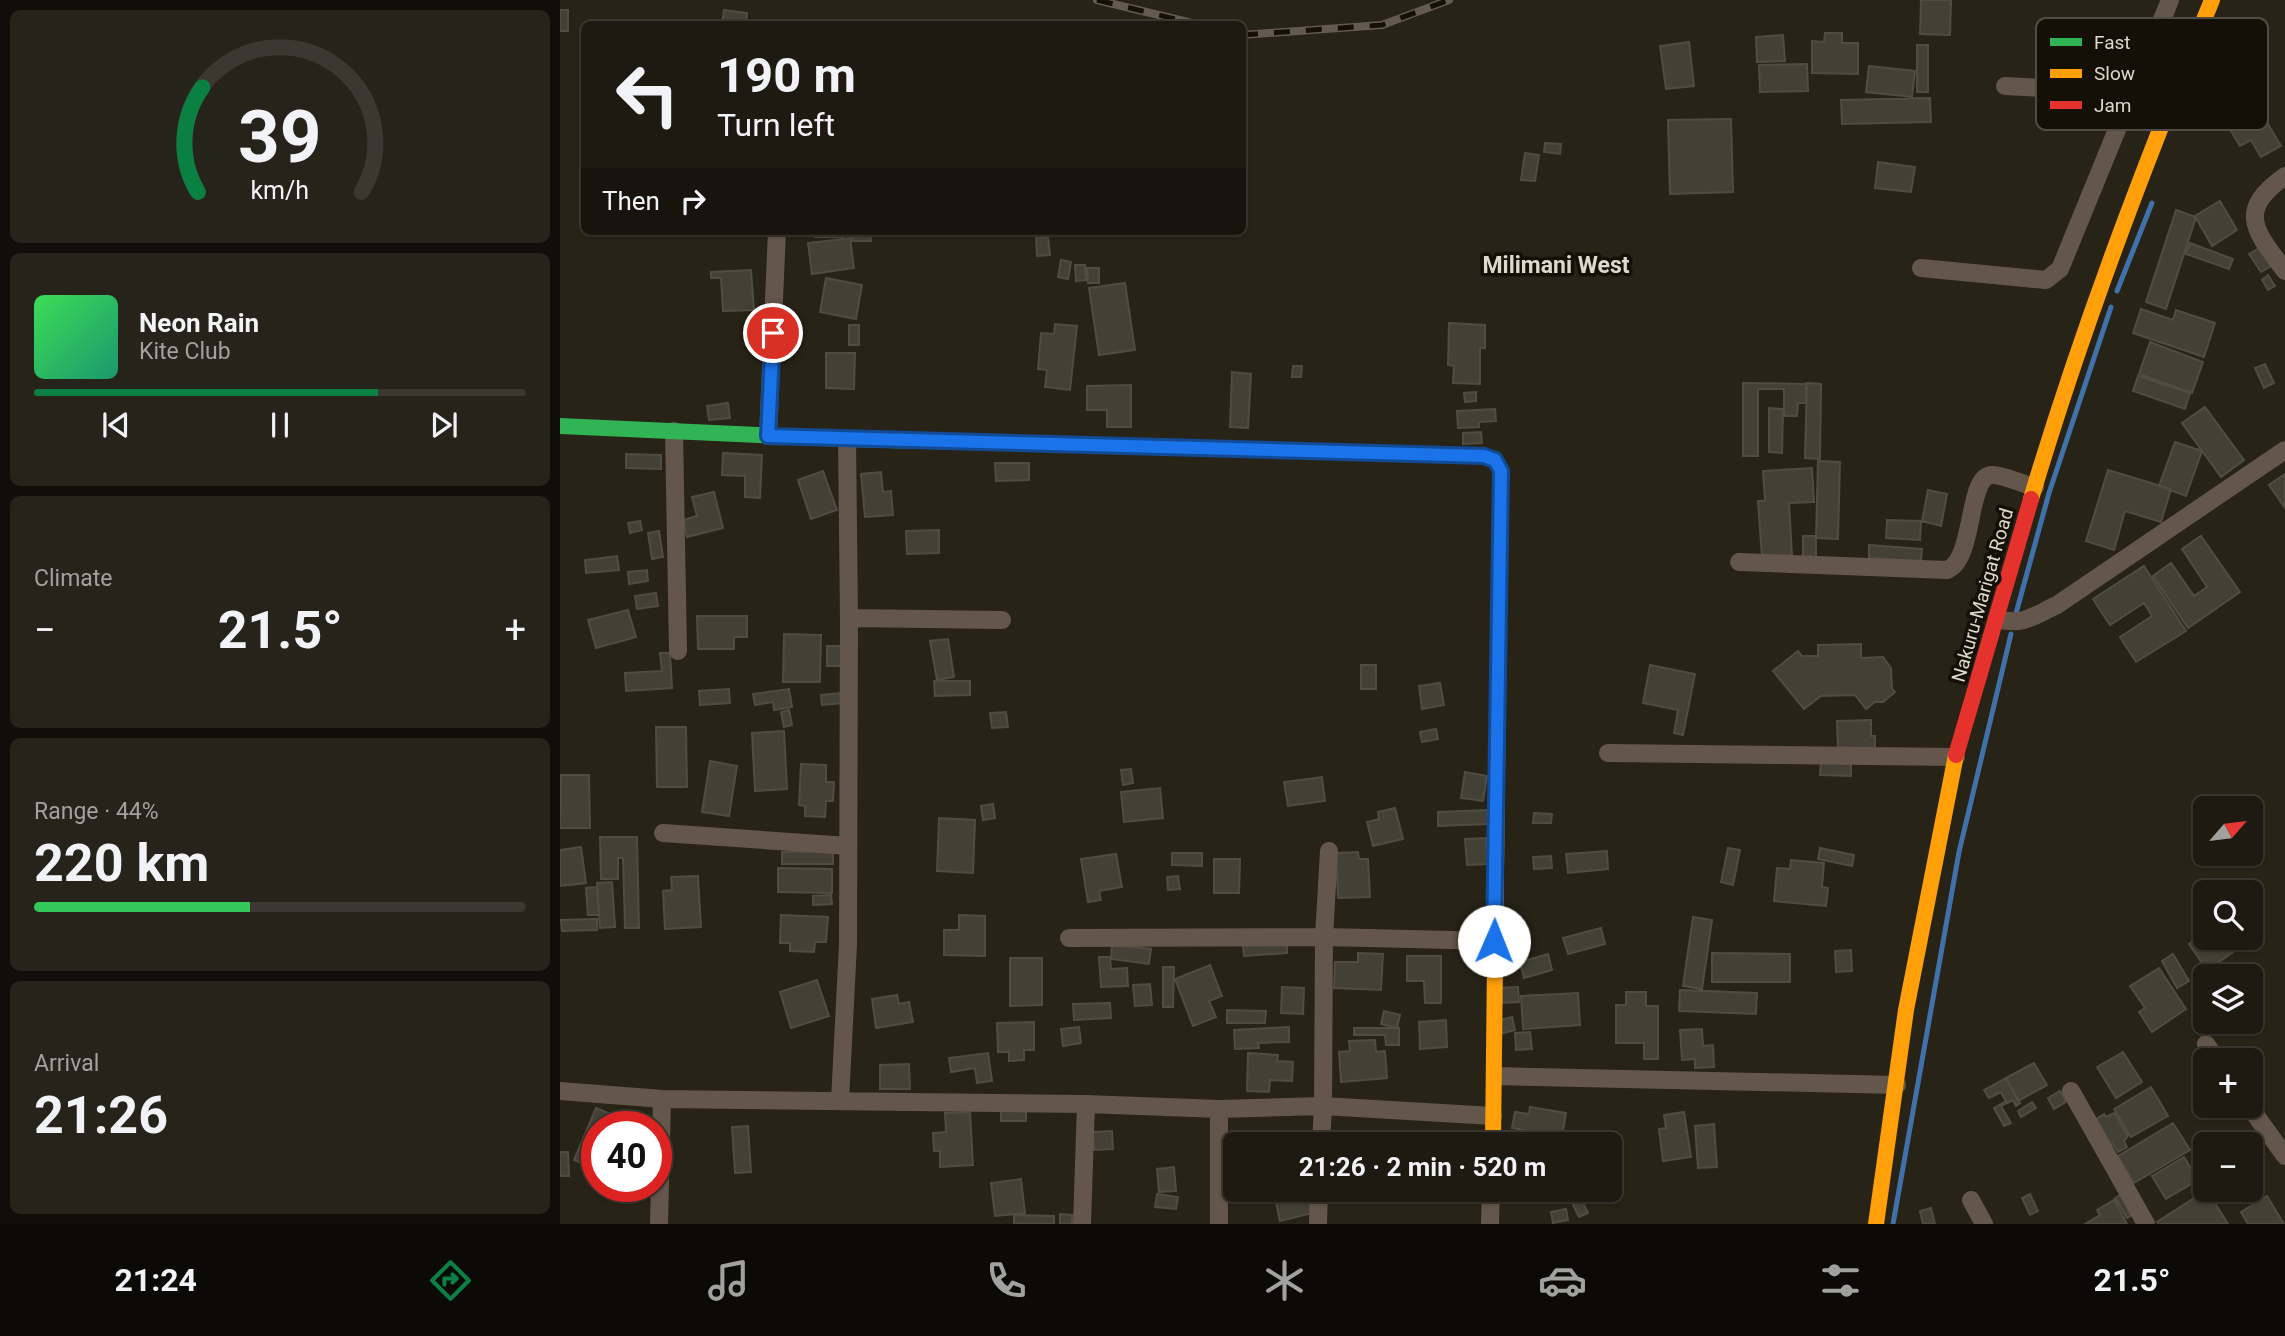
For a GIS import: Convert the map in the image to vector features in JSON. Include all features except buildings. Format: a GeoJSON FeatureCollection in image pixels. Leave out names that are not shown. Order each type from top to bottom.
{"type":"FeatureCollection","features":[{"type":"Feature","properties":{"kind":"street"},"geometry":{"type":"LineString","coordinates":[[2162,18],[2170,0]]}},
{"type":"Feature","properties":{"kind":"street","name":"Nakuru-Marigat Road"},"geometry":{"type":"LineString","coordinates":[[2204,18],[2212,0]]}},
{"type":"Feature","properties":{"kind":"street"},"geometry":{"type":"LineString","coordinates":[[2005,86],[2036,88]]}},
{"type":"Feature","properties":{"kind":"street"},"geometry":{"type":"LineString","coordinates":[[1921,268],[2046,280],[2054,275],[2060,269],[2116,130]]}},
{"type":"Feature","properties":{"kind":"street","name":"Nakuru-Marigat Road"},"geometry":{"type":"LineString","coordinates":[[1876,1224],[1906,1010],[1956,757],[2035,487],[2089,316],[2158,130]]}},
{"type":"Feature","properties":{"kind":"street"},"geometry":{"type":"LineString","coordinates":[[2285,176],[2265,190],[2257,205],[2255,220],[2258,233],[2285,271]]}},
{"type":"Feature","properties":{"kind":"street"},"geometry":{"type":"LineString","coordinates":[[768,436],[777,235]]}},
{"type":"Feature","properties":{"kind":"street"},"geometry":{"type":"LineString","coordinates":[[560,426],[847,439],[1484,456],[1495,460],[1501,471],[1493,1132]]}},
{"type":"Feature","properties":{"kind":"street"},"geometry":{"type":"LineString","coordinates":[[674,431],[678,651]]}},
{"type":"Feature","properties":{"kind":"street"},"geometry":{"type":"LineString","coordinates":[[840,1101],[848,944],[847,439]]}},
{"type":"Feature","properties":{"kind":"street"},"geometry":{"type":"LineString","coordinates":[[1997,619],[2013,623],[2026,620],[2057,605],[2285,450]]}},
{"type":"Feature","properties":{"kind":"street"},"geometry":{"type":"LineString","coordinates":[[1739,562],[1947,570],[1954,568],[1958,562],[1979,482],[1984,477],[1991,475],[2035,487]]}},
{"type":"Feature","properties":{"kind":"street"},"geometry":{"type":"LineString","coordinates":[[849,618],[1002,620]]}},
{"type":"Feature","properties":{"kind":"street"},"geometry":{"type":"LineString","coordinates":[[1608,753],[1956,757]]}},
{"type":"Feature","properties":{"kind":"street"},"geometry":{"type":"LineString","coordinates":[[663,834],[848,846]]}},
{"type":"Feature","properties":{"kind":"street"},"geometry":{"type":"LineString","coordinates":[[1322,1132],[1324,937],[1329,850]]}},
{"type":"Feature","properties":{"kind":"street"},"geometry":{"type":"LineString","coordinates":[[1069,938],[1324,937],[1494,941]]}},
{"type":"Feature","properties":{"kind":"street"},"geometry":{"type":"LineString","coordinates":[[2206,1044],[2209,1048]]}},
{"type":"Feature","properties":{"kind":"street"},"geometry":{"type":"LineString","coordinates":[[1495,1076],[1897,1085]]}},
{"type":"Feature","properties":{"kind":"street"},"geometry":{"type":"LineString","coordinates":[[560,1091],[662,1099],[1086,1104],[1219,1109],[1323,1107],[1493,1116]]}},
{"type":"Feature","properties":{"kind":"street"},"geometry":{"type":"LineString","coordinates":[[2071,1091],[2146,1224]]}},
{"type":"Feature","properties":{"kind":"street"},"geometry":{"type":"LineString","coordinates":[[659,1224],[662,1099]]}},
{"type":"Feature","properties":{"kind":"street"},"geometry":{"type":"LineString","coordinates":[[1082,1224],[1086,1104]]}},
{"type":"Feature","properties":{"kind":"street"},"geometry":{"type":"LineString","coordinates":[[1219,1109],[1219,1224]]}},
{"type":"Feature","properties":{"kind":"street"},"geometry":{"type":"LineString","coordinates":[[2258,1118],[2285,1156]]}},
{"type":"Feature","properties":{"kind":"street"},"geometry":{"type":"LineString","coordinates":[[1971,1200],[1984,1224]]}},
{"type":"Feature","properties":{"kind":"street"},"geometry":{"type":"LineString","coordinates":[[1318,1224],[1319,1202]]}},
{"type":"Feature","properties":{"kind":"street"},"geometry":{"type":"LineString","coordinates":[[1490,1224],[1491,1202]]}},
{"type":"Feature","properties":{"kind":"waterway"},"geometry":{"type":"LineString","coordinates":[[2117,291],[2152,203]]}},
{"type":"Feature","properties":{"kind":"waterway"},"geometry":{"type":"LineString","coordinates":[[2015,617],[2049,493],[2111,307]]}},
{"type":"Feature","properties":{"kind":"waterway"},"geometry":{"type":"LineString","coordinates":[[1893,1224],[1959,852],[2011,634]]}},
{"type":"Feature","properties":{"kind":"railway"},"geometry":{"type":"LineString","coordinates":[[1097,0],[1184,21]]}},
{"type":"Feature","properties":{"kind":"railway"},"geometry":{"type":"LineString","coordinates":[[1246,35],[1382,25],[1449,0]]}},
{"type":"Feature","properties":{"kind":"traffic: fast"},"geometry":{"type":"LineString","coordinates":[[560,426],[847,439],[1087,445]]}},
{"type":"Feature","properties":{"kind":"traffic: fast"},"geometry":{"type":"LineString","coordinates":[[1350,452],[1484,456],[1495,459],[1501,471],[1498,689]]}},
{"type":"Feature","properties":{"kind":"traffic: slow"},"geometry":{"type":"LineString","coordinates":[[2205,18],[2212,0]]}},
{"type":"Feature","properties":{"kind":"traffic: slow"},"geometry":{"type":"LineString","coordinates":[[2031,499],[2071,372],[2160,130]]}},
{"type":"Feature","properties":{"kind":"traffic: slow"},"geometry":{"type":"LineString","coordinates":[[1493,1132],[1498,689]]}},
{"type":"Feature","properties":{"kind":"traffic: slow"},"geometry":{"type":"LineString","coordinates":[[1876,1224],[1906,1010],[1956,755]]}},
{"type":"Feature","properties":{"kind":"traffic: jam"},"geometry":{"type":"LineString","coordinates":[[1087,445],[1350,452]]}},
{"type":"Feature","properties":{"kind":"traffic: jam"},"geometry":{"type":"LineString","coordinates":[[1956,755],[2031,499]]}},
{"type":"Feature","properties":{"kind":"district","name":"Milimani West"},"geometry":{"type":"Point","coordinates":[1556,265]}},
{"type":"Feature","properties":{"kind":"route"},"geometry":{"type":"LineString","coordinates":[[773,333],[768,436],[1484,456],[1495,460],[1501,471],[1494,941]]}}]}
